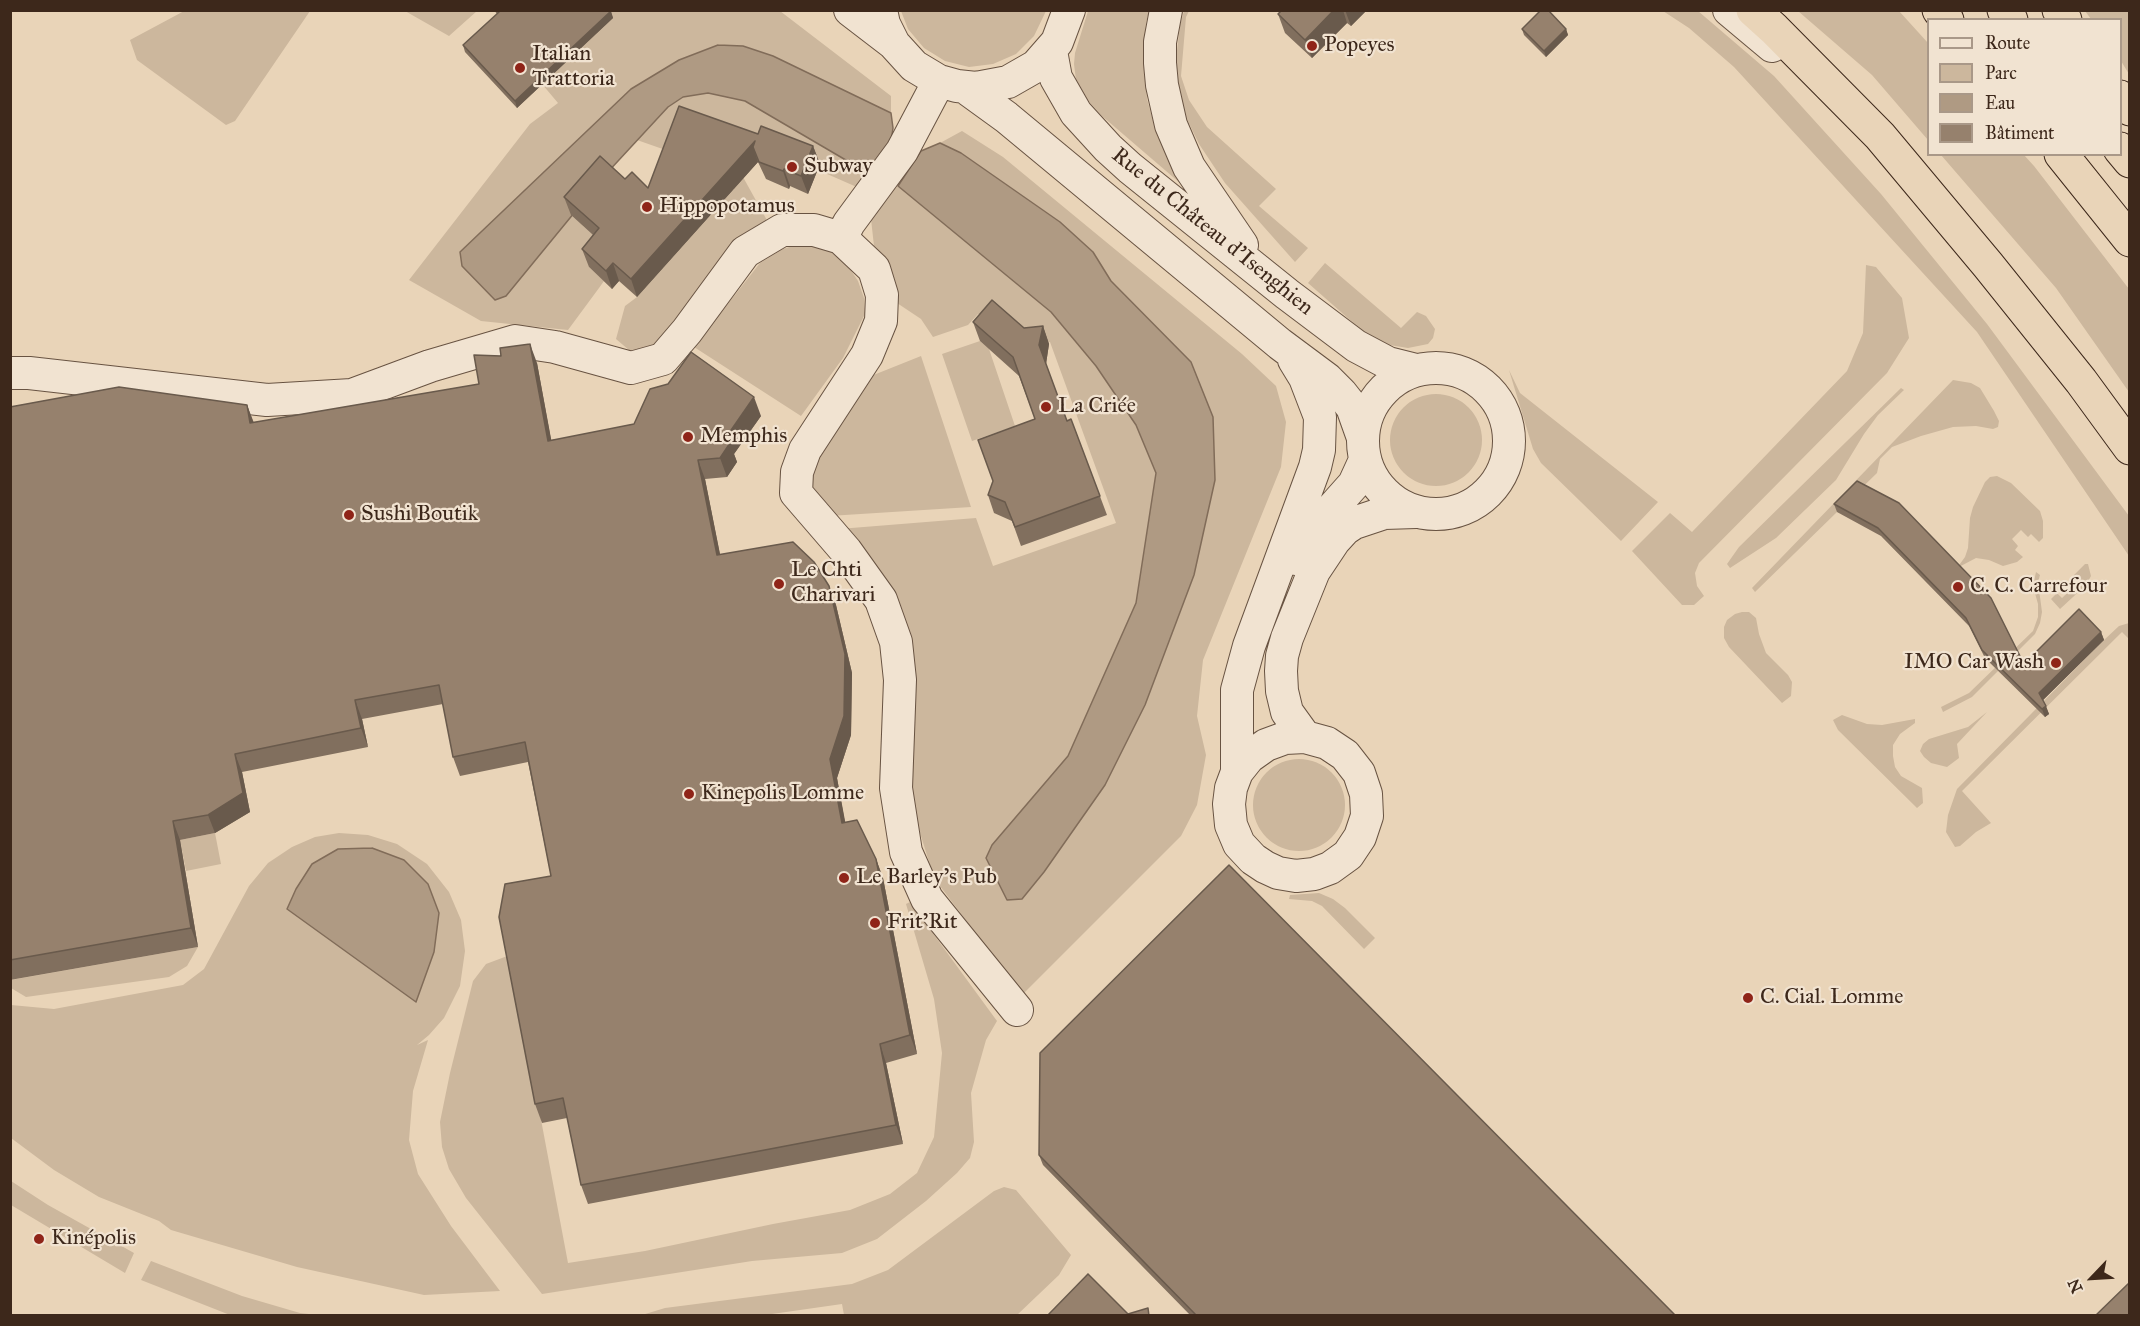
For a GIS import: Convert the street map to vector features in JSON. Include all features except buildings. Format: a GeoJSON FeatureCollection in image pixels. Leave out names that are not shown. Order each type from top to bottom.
{"type":"FeatureCollection","features":[{"type":"Feature","properties":{"kind":"highway"},"geometry":{"type":"LineString","coordinates":[[1762,17],[1880,136],[2081,381],[2130,448]]}},
{"type":"Feature","properties":{"kind":"highway"},"geometry":{"type":"LineString","coordinates":[[2063,156],[2130,240]]}},
{"type":"Feature","properties":{"kind":"street","name":"Rue du Château d'Isenghien"},"geometry":{"type":"LineString","coordinates":[[850,10],[894,44],[914,66],[952,85],[1006,117],[1280,344],[1309,365],[1341,393],[1352,407],[1364,449]]}},
{"type":"Feature","properties":{"kind":"street","name":"Rue du Château d'Isenghien"},"geometry":{"type":"LineString","coordinates":[[880,10],[894,44]]}},
{"type":"Feature","properties":{"kind":"street"},"geometry":{"type":"LineString","coordinates":[[841,238],[849,223],[952,85],[987,87],[1018,78],[1036,66],[1051,51],[1062,32],[1069,10]]}},
{"type":"Feature","properties":{"kind":"street"},"geometry":{"type":"LineString","coordinates":[[1166,10],[1160,42],[1162,85],[1171,125],[1179,146],[1202,187],[1270,280]]}},
{"type":"Feature","properties":{"kind":"street"},"geometry":{"type":"LineString","coordinates":[[1729,10],[1880,136]]}},
{"type":"Feature","properties":{"kind":"street","name":"Rue du Château d'Isenghien"},"geometry":{"type":"LineString","coordinates":[[1051,51],[1053,67],[1063,92],[1088,127],[1130,168],[1356,346],[1388,363],[1416,370]]}},
{"type":"Feature","properties":{"kind":"street"},"geometry":{"type":"LineString","coordinates":[[10,373],[29,373],[267,400],[352,395],[430,366],[515,341],[555,348],[631,368],[663,359],[687,331],[744,252],[782,230],[814,230],[841,238],[874,268],[882,295],[881,321],[867,355],[805,450],[797,472],[796,493],[846,551],[881,600],[896,642],[900,680],[896,788],[906,852],[927,899],[1017,1010]]}},
{"type":"Feature","properties":{"kind":"street","name":"Rue du Château d'Isenghien"},"geometry":{"type":"LineString","coordinates":[[1237,772],[1239,739],[1237,690],[1250,646],[1315,467],[1320,433],[1320,417],[1305,378],[1295,361],[1280,344]]}},
{"type":"Feature","properties":{"kind":"street"},"geometry":{"type":"LineString","coordinates":[[1268,600],[1322,520],[1354,484],[1364,449],[1365,420],[1373,403],[1384,389],[1399,377],[1416,370],[1444,368],[1461,372],[1477,380],[1491,392],[1501,407],[1509,429],[1509,447],[1505,466],[1497,482],[1485,496],[1470,507],[1452,513],[1434,515],[1416,512],[1384,513],[1354,523],[1334,541],[1314,571],[1287,638],[1281,671],[1282,691],[1287,712],[1305,738]]}},
{"type":"Feature","properties":{"kind":"street"},"geometry":{"type":"LineString","coordinates":[[1364,449],[1372,477],[1383,493],[1398,504],[1416,512]]}},
{"type":"Feature","properties":{"kind":"street"},"geometry":{"type":"LineString","coordinates":[[1285,738],[1305,738],[1327,743],[1345,755],[1359,773],[1366,794],[1367,816],[1360,837],[1348,855],[1330,868],[1314,874],[1296,876],[1278,873],[1253,859],[1239,843],[1231,825],[1229,804],[1231,788],[1237,772],[1250,757],[1266,745],[1285,738]]}},
{"type":"Feature","properties":{"kind":"green space"},"geometry":{"type":"Polygon","coordinates":[[[186,10],[310,11],[235,121],[226,125],[137,60],[130,40],[186,10]]]}},
{"type":"Feature","properties":{"kind":"green space"},"geometry":{"type":"Polygon","coordinates":[[[901,10],[1046,11],[1034,36],[1016,54],[993,64],[969,67],[945,61],[924,48],[908,29],[901,10]]]}},
{"type":"Feature","properties":{"kind":"green space"},"geometry":{"type":"Polygon","coordinates":[[[405,11],[477,11],[449,36],[405,11]]]}},
{"type":"Feature","properties":{"kind":"green space"},"geometry":{"type":"Polygon","coordinates":[[[607,11],[780,11],[891,96],[891,113],[773,56],[743,46],[718,45],[679,60],[631,89],[460,252],[462,266],[495,300],[506,296],[571,215],[605,246],[589,267],[604,281],[568,330],[481,321],[409,280],[530,124],[558,103],[542,84],[607,11]]]}},
{"type":"Feature","properties":{"kind":"green space"},"geometry":{"type":"Polygon","coordinates":[[[1088,11],[1149,11],[1144,50],[1147,99],[1157,135],[1180,183],[1102,116],[1082,94],[1076,80],[1074,64],[1075,53],[1088,11]]]}},
{"type":"Feature","properties":{"kind":"green space"},"geometry":{"type":"Polygon","coordinates":[[[1184,11],[1189,11],[1186,17],[1181,76],[1189,100],[1207,127],[1276,189],[1259,206],[1308,248],[1295,262],[1225,183],[1199,144],[1182,109],[1176,59],[1184,11]]]}},
{"type":"Feature","properties":{"kind":"green space"},"geometry":{"type":"Polygon","coordinates":[[[1663,11],[1698,11],[1774,76],[1881,194],[1987,324],[2129,516],[2129,556],[1977,332],[1734,67],[1689,28],[1663,11]]]}},
{"type":"Feature","properties":{"kind":"green space"},"geometry":{"type":"Polygon","coordinates":[[[1798,11],[1899,11],[1927,42],[1927,139],[1872,75],[1798,11]]]}},
{"type":"Feature","properties":{"kind":"green space"},"geometry":{"type":"Polygon","coordinates":[[[2085,11],[2129,11],[2129,74],[2122,63],[2122,18],[2090,18],[2085,11]]]}},
{"type":"Feature","properties":{"kind":"green space"},"geometry":{"type":"Polygon","coordinates":[[[708,93],[745,101],[856,166],[870,170],[859,188],[818,170],[819,164],[753,139],[674,153],[637,140],[668,107],[683,97],[708,93]]]}},
{"type":"Feature","properties":{"kind":"green space"},"geometry":{"type":"Polygon","coordinates":[[[962,131],[1003,157],[1242,354],[1276,386],[1286,422],[1281,467],[1203,660],[1197,716],[1206,755],[1197,805],[1181,836],[1022,995],[934,878],[912,807],[909,717],[914,664],[888,604],[839,529],[976,518],[993,566],[1116,523],[1050,342],[1032,340],[998,313],[978,314],[968,325],[933,337],[921,319],[894,301],[895,294],[874,246],[870,210],[898,186],[1051,312],[1096,366],[1136,425],[1156,473],[1136,603],[1068,756],[992,845],[986,858],[1022,899],[1044,872],[1105,785],[1145,705],[1194,575],[1191,362],[1111,281],[1093,252],[1060,222],[961,153],[940,143],[962,131]]]}},
{"type":"Feature","properties":{"kind":"green space"},"geometry":{"type":"Polygon","coordinates":[[[1942,156],[2025,156],[2034,166],[2129,289],[2129,392],[2056,288],[1942,156]]]}},
{"type":"Feature","properties":{"kind":"green space"},"geometry":{"type":"Polygon","coordinates":[[[726,172],[743,177],[769,224],[667,341],[636,356],[616,339],[625,306],[637,297],[734,189],[726,172]]]}},
{"type":"Feature","properties":{"kind":"green space"},"geometry":{"type":"Polygon","coordinates":[[[799,244],[818,245],[838,255],[858,281],[864,298],[865,314],[843,358],[801,416],[694,347],[760,263],[783,249],[799,244]]]}},
{"type":"Feature","properties":{"kind":"green space"},"geometry":{"type":"Polygon","coordinates":[[[1325,263],[1401,328],[1417,312],[1426,316],[1435,329],[1433,338],[1428,344],[1408,348],[1383,344],[1366,334],[1308,283],[1325,263]]]}},
{"type":"Feature","properties":{"kind":"green space"},"geometry":{"type":"Polygon","coordinates":[[[1866,265],[1876,267],[1902,298],[1909,338],[1887,373],[1699,563],[1695,573],[1697,586],[1704,596],[1694,605],[1682,605],[1632,551],[1670,513],[1692,532],[1847,371],[1863,333],[1866,265]]]}},
{"type":"Feature","properties":{"kind":"green space"},"geometry":{"type":"Polygon","coordinates":[[[980,341],[989,349],[1015,426],[972,441],[942,354],[980,341]]]}},
{"type":"Feature","properties":{"kind":"green space"},"geometry":{"type":"Polygon","coordinates":[[[921,356],[971,507],[829,516],[809,484],[824,437],[871,376],[921,356]]]}},
{"type":"Feature","properties":{"kind":"green space"},"geometry":{"type":"Polygon","coordinates":[[[1509,370],[1520,393],[1658,502],[1621,541],[1541,463],[1533,449],[1509,370]]]}},
{"type":"Feature","properties":{"kind":"green space"},"geometry":{"type":"Polygon","coordinates":[[[1953,380],[1971,383],[1980,388],[1999,421],[1998,427],[1993,429],[1976,426],[1953,427],[1892,447],[1880,459],[1877,473],[1755,592],[1752,588],[1953,380]]]}},
{"type":"Feature","properties":{"kind":"green space"},"geometry":{"type":"Polygon","coordinates":[[[1901,388],[1904,390],[1878,415],[1864,434],[1836,480],[1776,538],[1730,568],[1727,564],[1739,547],[1901,388]]]}},
{"type":"Feature","properties":{"kind":"green space"},"geometry":{"type":"Polygon","coordinates":[[[1436,394],[1453,398],[1468,408],[1478,423],[1482,440],[1478,457],[1468,472],[1453,482],[1436,486],[1419,482],[1404,472],[1394,457],[1390,440],[1394,423],[1404,408],[1419,398],[1436,394]]]}},
{"type":"Feature","properties":{"kind":"green space"},"geometry":{"type":"Polygon","coordinates":[[[1997,476],[2011,483],[2040,511],[2043,521],[2043,538],[2039,542],[2031,534],[2028,537],[2021,530],[2012,539],[2018,546],[2015,550],[2023,557],[2017,562],[2003,566],[1976,558],[1957,568],[1968,548],[1973,507],[1985,482],[1990,477],[1997,476]]]}},
{"type":"Feature","properties":{"kind":"green space"},"geometry":{"type":"Polygon","coordinates":[[[2085,564],[2088,564],[2091,576],[2086,585],[2060,609],[2051,599],[2057,593],[2062,598],[2078,583],[2073,576],[2085,564]]]}},
{"type":"Feature","properties":{"kind":"green space"},"geometry":{"type":"Polygon","coordinates":[[[2036,572],[2040,575],[2038,582],[2042,612],[2035,634],[1972,697],[1943,712],[1941,707],[1969,693],[2033,631],[2038,617],[2038,604],[2033,586],[2036,572]]]}},
{"type":"Feature","properties":{"kind":"green space"},"geometry":{"type":"Polygon","coordinates":[[[1742,612],[1749,612],[1756,618],[1766,653],[1792,682],[1791,696],[1782,703],[1729,647],[1724,638],[1724,627],[1727,620],[1742,612]]]}},
{"type":"Feature","properties":{"kind":"green space"},"geometry":{"type":"Polygon","coordinates":[[[2129,623],[2129,639],[2122,632],[1962,791],[1991,823],[1960,846],[1955,847],[1946,832],[1948,815],[1957,789],[2104,640],[2119,626],[2129,623]]]}},
{"type":"Feature","properties":{"kind":"green space"},"geometry":{"type":"Polygon","coordinates":[[[1987,712],[1957,744],[1959,758],[1947,767],[1931,763],[1920,751],[1929,739],[1968,727],[1987,712]]]}},
{"type":"Feature","properties":{"kind":"green space"},"geometry":{"type":"Polygon","coordinates":[[[1842,715],[1867,724],[1882,725],[1915,719],[1915,723],[1900,734],[1893,745],[1893,756],[1895,767],[1901,776],[1922,788],[1923,803],[1917,808],[1838,730],[1833,720],[1842,715]]]}},
{"type":"Feature","properties":{"kind":"green space"},"geometry":{"type":"Polygon","coordinates":[[[1299,759],[1316,763],[1331,773],[1341,788],[1345,805],[1341,822],[1331,837],[1316,847],[1299,851],[1282,847],[1267,837],[1257,822],[1253,805],[1257,788],[1267,773],[1282,763],[1299,759]]]}},
{"type":"Feature","properties":{"kind":"green space"},"geometry":{"type":"Polygon","coordinates":[[[215,833],[221,864],[186,871],[180,840],[215,833]]]}},
{"type":"Feature","properties":{"kind":"green space"},"geometry":{"type":"Polygon","coordinates":[[[339,833],[368,835],[397,844],[427,864],[449,892],[461,920],[465,951],[460,986],[444,1018],[417,1045],[428,1040],[413,1091],[409,1140],[418,1174],[451,1226],[500,1291],[424,1295],[297,1267],[171,1230],[159,1221],[99,1197],[54,1170],[11,1138],[11,1005],[54,1009],[183,985],[204,969],[249,886],[268,863],[292,847],[315,837],[339,833]],[[404,860],[439,912],[428,884],[404,860]]]}},
{"type":"Feature","properties":{"kind":"green space"},"geometry":{"type":"Polygon","coordinates":[[[1319,893],[1345,908],[1375,938],[1364,949],[1322,906],[1312,901],[1289,899],[1290,895],[1319,893]]]}},
{"type":"Feature","properties":{"kind":"green space"},"geometry":{"type":"Polygon","coordinates":[[[910,902],[997,1021],[986,1040],[971,1093],[974,1142],[970,1158],[957,1173],[926,1201],[877,1239],[842,1253],[752,1261],[542,1294],[466,1198],[449,1169],[442,1147],[440,1122],[450,1073],[473,981],[486,964],[510,955],[568,1263],[645,1251],[850,1210],[890,1194],[917,1173],[934,1137],[942,1053],[934,999],[906,904],[910,902]]]}},
{"type":"Feature","properties":{"kind":"green space"},"geometry":{"type":"Polygon","coordinates":[[[198,947],[187,966],[169,977],[26,997],[11,988],[11,980],[198,947]]]}},
{"type":"Feature","properties":{"kind":"green space"},"geometry":{"type":"Polygon","coordinates":[[[11,1181],[48,1205],[134,1253],[125,1273],[11,1205],[11,1181]]]}},
{"type":"Feature","properties":{"kind":"green space"},"geometry":{"type":"Polygon","coordinates":[[[1004,1187],[1016,1190],[1071,1255],[1059,1275],[1017,1315],[844,1315],[842,1304],[758,1316],[642,1315],[665,1308],[852,1284],[888,1270],[994,1191],[1004,1187]]]}},
{"type":"Feature","properties":{"kind":"green space"},"geometry":{"type":"Polygon","coordinates":[[[151,1261],[242,1296],[300,1313],[318,1315],[230,1315],[141,1280],[151,1261]]]}},
{"type":"Feature","properties":{"kind":"water"},"geometry":{"type":"Polygon","coordinates":[[[718,45],[743,46],[773,56],[891,113],[893,128],[890,148],[870,170],[856,166],[745,101],[708,93],[683,97],[668,107],[606,174],[506,296],[495,300],[462,266],[460,252],[631,89],[679,60],[718,45]]]}},
{"type":"Feature","properties":{"kind":"water"},"geometry":{"type":"Polygon","coordinates":[[[940,143],[961,153],[1060,222],[1093,252],[1111,281],[1191,362],[1213,417],[1215,480],[1194,575],[1145,705],[1105,785],[1044,872],[1022,899],[1007,900],[986,858],[992,845],[1068,756],[1136,603],[1156,473],[1136,425],[1096,366],[1051,312],[898,186],[921,151],[940,143]]]}},
{"type":"Feature","properties":{"kind":"water"},"geometry":{"type":"Polygon","coordinates":[[[372,848],[404,860],[428,884],[439,913],[434,952],[416,1002],[287,909],[296,889],[312,864],[338,849],[372,848]]]}},
{"type":"Feature","properties":{"kind":"place","name":"Popeyes"},"geometry":{"type":"Point","coordinates":[1312,46]}},
{"type":"Feature","properties":{"kind":"place","name":"Italian Trattoria"},"geometry":{"type":"Point","coordinates":[520,68]}},
{"type":"Feature","properties":{"kind":"place","name":"Subway"},"geometry":{"type":"Point","coordinates":[792,167]}},
{"type":"Feature","properties":{"kind":"place","name":"Hippopotamus"},"geometry":{"type":"Point","coordinates":[647,207]}},
{"type":"Feature","properties":{"kind":"place","name":"La Criée"},"geometry":{"type":"Point","coordinates":[1046,407]}},
{"type":"Feature","properties":{"kind":"place","name":"Memphis"},"geometry":{"type":"Point","coordinates":[688,437]}},
{"type":"Feature","properties":{"kind":"place","name":"Sushi Boutik"},"geometry":{"type":"Point","coordinates":[349,515]}},
{"type":"Feature","properties":{"kind":"place","name":"Le Chti Charivari"},"geometry":{"type":"Point","coordinates":[779,584]}},
{"type":"Feature","properties":{"kind":"place","name":"C. C. Carrefour"},"geometry":{"type":"Point","coordinates":[1958,587]}},
{"type":"Feature","properties":{"kind":"place","name":"IMO Car Wash"},"geometry":{"type":"Point","coordinates":[2056,663]}},
{"type":"Feature","properties":{"kind":"place","name":"Kinepolis Lomme"},"geometry":{"type":"Point","coordinates":[689,794]}},
{"type":"Feature","properties":{"kind":"place","name":"Le Barley's Pub"},"geometry":{"type":"Point","coordinates":[844,878]}},
{"type":"Feature","properties":{"kind":"place","name":"Frit'Rit"},"geometry":{"type":"Point","coordinates":[875,923]}},
{"type":"Feature","properties":{"kind":"place","name":"C. Cial. Lomme"},"geometry":{"type":"Point","coordinates":[1748,998]}},
{"type":"Feature","properties":{"kind":"place","name":"Kinépolis"},"geometry":{"type":"Point","coordinates":[39,1239]}}]}
